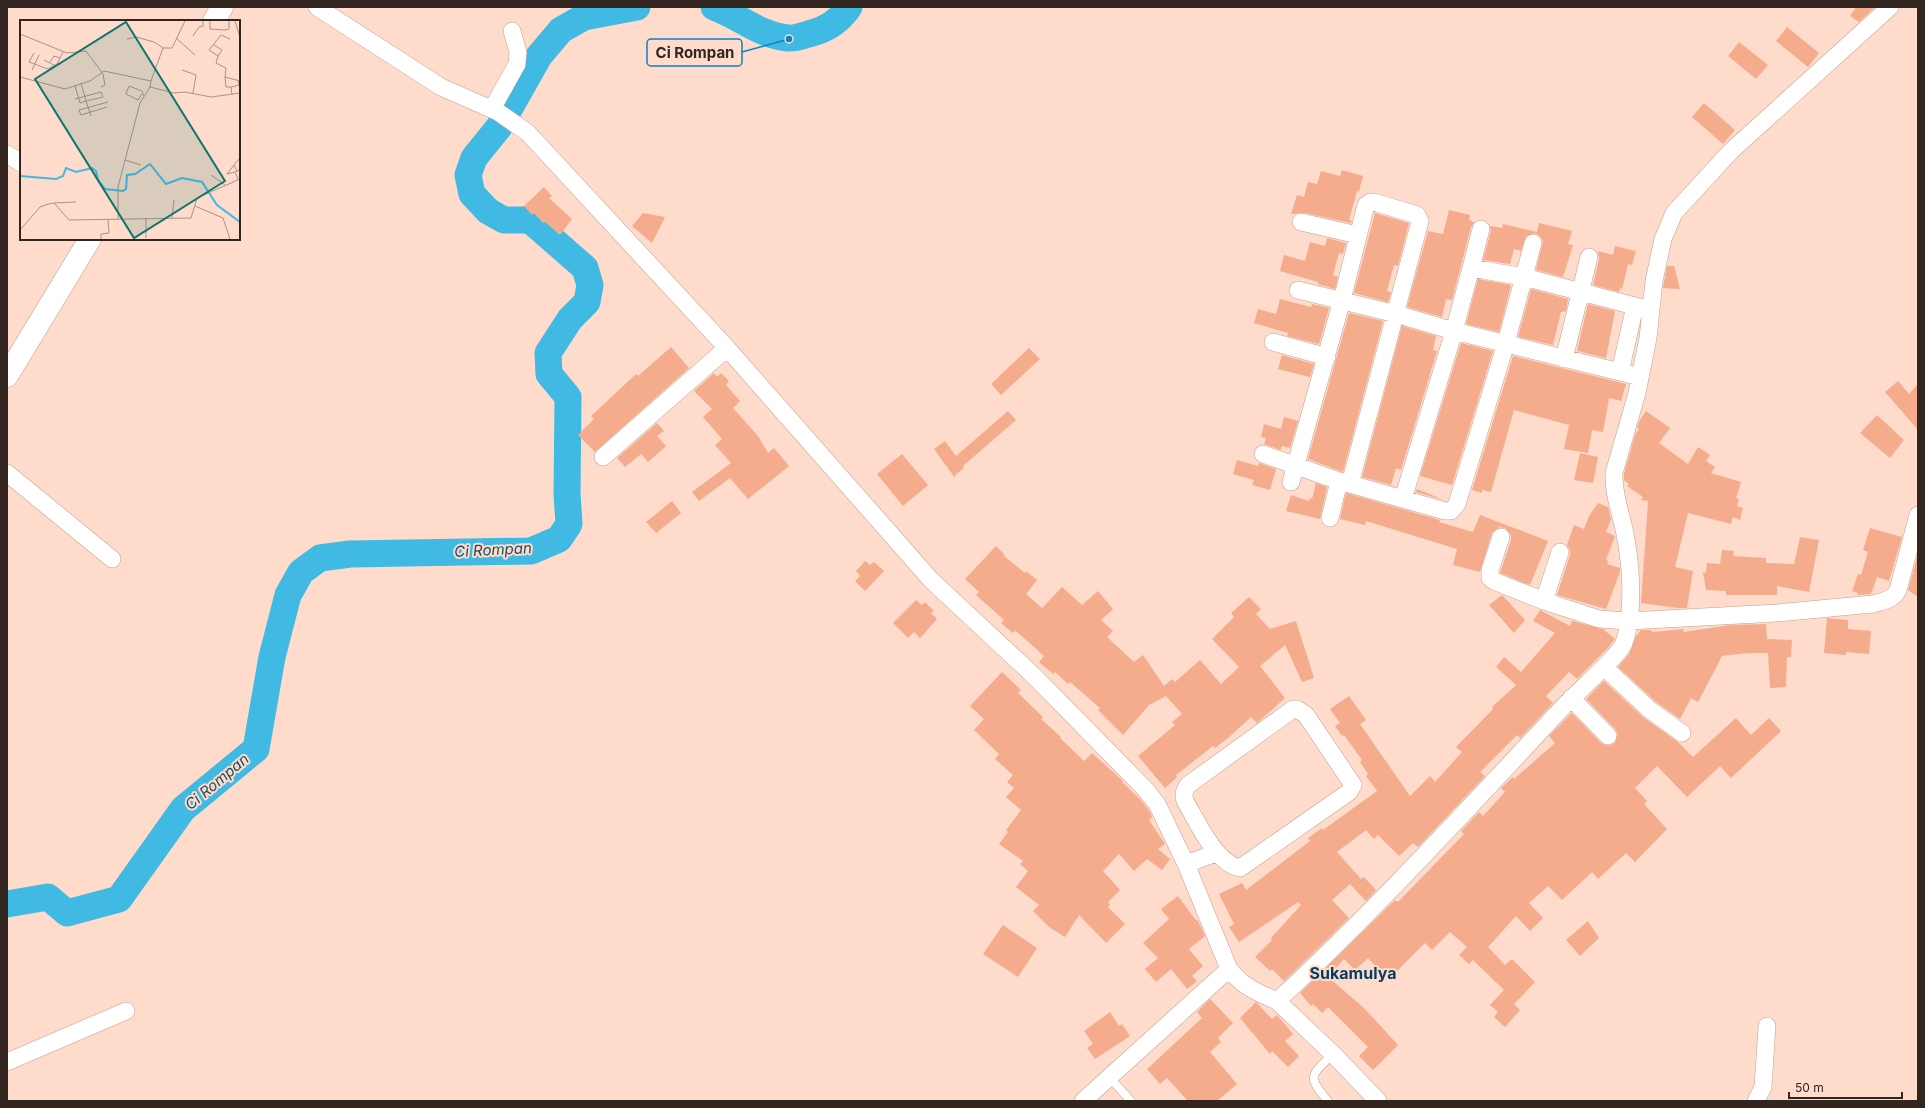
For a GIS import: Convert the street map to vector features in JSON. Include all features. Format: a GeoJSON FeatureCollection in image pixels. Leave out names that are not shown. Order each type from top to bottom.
{"type":"FeatureCollection","features":[{"type":"Feature","properties":{"kind":"street"},"geometry":{"type":"LineString","coordinates":[[215,20],[222,7]]}},
{"type":"Feature","properties":{"kind":"street"},"geometry":{"type":"LineString","coordinates":[[317,7],[441,87],[500,114],[528,133],[727,348],[931,580],[1033,675],[1146,790],[1156,804],[1186,864],[1229,969],[1238,981],[1246,987],[1277,1001],[1333,1054],[1378,1101]]}},
{"type":"Feature","properties":{"kind":"street"},"geometry":{"type":"LineString","coordinates":[[1620,372],[1642,308],[1663,239],[1670,220],[1680,204],[1731,151],[1890,7]]}},
{"type":"Feature","properties":{"kind":"street"},"geometry":{"type":"LineString","coordinates":[[500,114],[516,64],[518,52],[512,31]]}},
{"type":"Feature","properties":{"kind":"street"},"geometry":{"type":"LineString","coordinates":[[7,154],[20,162]]}},
{"type":"Feature","properties":{"kind":"street"},"geometry":{"type":"LineString","coordinates":[[1291,482],[1327,357],[1366,205],[1370,202],[1419,217],[1420,221],[1396,314],[1345,483],[1330,518]]}},
{"type":"Feature","properties":{"kind":"street"},"geometry":{"type":"LineString","coordinates":[[1301,222],[1358,235]]}},
{"type":"Feature","properties":{"kind":"street"},"geometry":{"type":"LineString","coordinates":[[1403,499],[1454,331],[1480,229]]}},
{"type":"Feature","properties":{"kind":"street"},"geometry":{"type":"LineString","coordinates":[[7,376],[89,240]]}},
{"type":"Feature","properties":{"kind":"street"},"geometry":{"type":"LineString","coordinates":[[1263,454],[1345,483],[1445,511],[1451,511],[1455,508],[1506,343],[1533,243]]}},
{"type":"Feature","properties":{"kind":"street"},"geometry":{"type":"LineString","coordinates":[[1564,359],[1588,257]]}},
{"type":"Feature","properties":{"kind":"street"},"geometry":{"type":"LineString","coordinates":[[1471,268],[1524,277],[1642,308]]}},
{"type":"Feature","properties":{"kind":"street"},"geometry":{"type":"LineString","coordinates":[[1298,290],[1396,314],[1454,331],[1564,359],[1640,377]]}},
{"type":"Feature","properties":{"kind":"street"},"geometry":{"type":"LineString","coordinates":[[1277,1001],[1428,852],[1571,698],[1623,647],[1628,622],[1630,585],[1625,531],[1614,482],[1614,473],[1640,377],[1648,338],[1642,308]]}},
{"type":"Feature","properties":{"kind":"street"},"geometry":{"type":"LineString","coordinates":[[1273,342],[1327,357]]}},
{"type":"Feature","properties":{"kind":"street"},"geometry":{"type":"LineString","coordinates":[[603,457],[727,348]]}},
{"type":"Feature","properties":{"kind":"street"},"geometry":{"type":"LineString","coordinates":[[7,473],[112,559]]}},
{"type":"Feature","properties":{"kind":"street"},"geometry":{"type":"LineString","coordinates":[[1501,536],[1490,570],[1490,578],[1494,581],[1544,601],[1599,619],[1628,622],[1784,612],[1873,604],[1887,600],[1895,595],[1898,590],[1918,515]]}},
{"type":"Feature","properties":{"kind":"street"},"geometry":{"type":"LineString","coordinates":[[1544,601],[1560,552]]}},
{"type":"Feature","properties":{"kind":"street"},"geometry":{"type":"LineString","coordinates":[[1604,667],[1650,710],[1682,733]]}},
{"type":"Feature","properties":{"kind":"street"},"geometry":{"type":"LineString","coordinates":[[1571,698],[1608,736]]}},
{"type":"Feature","properties":{"kind":"street"},"geometry":{"type":"LineString","coordinates":[[1293,709],[1302,712],[1306,715],[1353,785],[1352,789],[1240,868],[1232,866],[1216,853],[1185,801],[1185,790],[1188,785],[1293,709]]}},
{"type":"Feature","properties":{"kind":"street"},"geometry":{"type":"LineString","coordinates":[[1186,864],[1216,853]]}},
{"type":"Feature","properties":{"kind":"street"},"geometry":{"type":"LineString","coordinates":[[1083,1101],[1229,969]]}},
{"type":"Feature","properties":{"kind":"street"},"geometry":{"type":"LineString","coordinates":[[7,1062],[126,1011]]}},
{"type":"Feature","properties":{"kind":"street"},"geometry":{"type":"LineString","coordinates":[[1756,1101],[1763,1087],[1768,1026]]}},
{"type":"Feature","properties":{"kind":"lane"},"geometry":{"type":"LineString","coordinates":[[1328,1101],[1315,1086],[1313,1078],[1317,1071],[1333,1054]]}},
{"type":"Feature","properties":{"kind":"lane"},"geometry":{"type":"LineString","coordinates":[[1109,1077],[1131,1101]]}},
{"type":"Feature","properties":{"kind":"building"},"geometry":{"type":"Polygon","coordinates":[[[1856,7],[1875,7],[1859,22],[1850,16],[1856,7]]]}},
{"type":"Feature","properties":{"kind":"building"},"geometry":{"type":"Polygon","coordinates":[[[1787,27],[1819,53],[1808,67],[1776,41],[1787,27]]]}},
{"type":"Feature","properties":{"kind":"building"},"geometry":{"type":"Polygon","coordinates":[[[1739,42],[1768,65],[1756,79],[1728,56],[1739,42]]]}},
{"type":"Feature","properties":{"kind":"building"},"geometry":{"type":"Polygon","coordinates":[[[1704,103],[1735,130],[1723,144],[1692,117],[1704,103]]]}},
{"type":"Feature","properties":{"kind":"building"},"geometry":{"type":"Polygon","coordinates":[[[1342,170],[1363,176],[1349,220],[1352,221],[1351,223],[1305,213],[1291,214],[1297,195],[1304,197],[1308,182],[1317,184],[1321,171],[1340,176],[1342,170]]]}},
{"type":"Feature","properties":{"kind":"building"},"geometry":{"type":"Polygon","coordinates":[[[544,187],[552,196],[549,198],[572,219],[560,235],[545,222],[543,223],[534,213],[532,215],[524,206],[544,187]]]}},
{"type":"Feature","properties":{"kind":"building"},"geometry":{"type":"Polygon","coordinates":[[[1449,210],[1470,215],[1469,220],[1474,222],[1471,227],[1452,300],[1446,299],[1442,317],[1407,307],[1428,231],[1443,234],[1449,210]]]}},
{"type":"Feature","properties":{"kind":"building"},"geometry":{"type":"Polygon","coordinates":[[[643,213],[665,217],[652,243],[632,226],[643,213]]]}},
{"type":"Feature","properties":{"kind":"building"},"geometry":{"type":"Polygon","coordinates":[[[1375,213],[1409,223],[1398,266],[1394,265],[1387,291],[1391,292],[1388,302],[1354,293],[1375,213]]]}},
{"type":"Feature","properties":{"kind":"building"},"geometry":{"type":"Polygon","coordinates":[[[1539,223],[1572,231],[1568,244],[1573,245],[1563,277],[1536,270],[1543,241],[1540,236],[1535,233],[1526,236],[1521,251],[1514,249],[1510,264],[1483,260],[1491,231],[1490,226],[1502,228],[1503,224],[1537,232],[1539,223]]]}},
{"type":"Feature","properties":{"kind":"building"},"geometry":{"type":"Polygon","coordinates":[[[1327,238],[1346,243],[1343,254],[1339,253],[1333,275],[1338,277],[1335,289],[1318,284],[1318,282],[1280,271],[1284,255],[1305,261],[1310,242],[1325,246],[1327,238]]]}},
{"type":"Feature","properties":{"kind":"building"},"geometry":{"type":"Polygon","coordinates":[[[1615,246],[1636,251],[1632,265],[1628,264],[1622,289],[1620,288],[1619,292],[1593,285],[1599,259],[1598,251],[1613,255],[1615,246]]]}},
{"type":"Feature","properties":{"kind":"building"},"geometry":{"type":"Polygon","coordinates":[[[1667,266],[1674,266],[1680,289],[1663,288],[1667,266]]]}},
{"type":"Feature","properties":{"kind":"building"},"geometry":{"type":"Polygon","coordinates":[[[1478,279],[1511,285],[1499,332],[1466,324],[1478,279]]]}},
{"type":"Feature","properties":{"kind":"building"},"geometry":{"type":"Polygon","coordinates":[[[1531,289],[1568,299],[1566,311],[1561,312],[1553,345],[1518,337],[1531,289]]]}},
{"type":"Feature","properties":{"kind":"building"},"geometry":{"type":"Polygon","coordinates":[[[1280,299],[1311,307],[1312,304],[1329,308],[1319,344],[1287,336],[1288,333],[1254,323],[1258,309],[1276,314],[1280,299]]]}},
{"type":"Feature","properties":{"kind":"building"},"geometry":{"type":"Polygon","coordinates":[[[1588,304],[1615,311],[1606,358],[1577,351],[1588,304]]]}},
{"type":"Feature","properties":{"kind":"building"},"geometry":{"type":"Polygon","coordinates":[[[1349,313],[1383,321],[1343,472],[1308,459],[1349,313]]]}},
{"type":"Feature","properties":{"kind":"building"},"geometry":{"type":"Polygon","coordinates":[[[1402,326],[1436,336],[1433,350],[1437,351],[1401,470],[1396,468],[1391,485],[1362,477],[1402,326]]]}},
{"type":"Feature","properties":{"kind":"building"},"geometry":{"type":"Polygon","coordinates":[[[1461,343],[1493,351],[1452,485],[1420,476],[1461,343]]]}},
{"type":"Feature","properties":{"kind":"building"},"geometry":{"type":"Polygon","coordinates":[[[671,347],[689,368],[595,452],[578,435],[594,419],[591,416],[636,374],[638,376],[671,347]]]}},
{"type":"Feature","properties":{"kind":"building"},"geometry":{"type":"Polygon","coordinates":[[[1029,348],[1040,359],[1001,395],[991,384],[1029,348]]]}},
{"type":"Feature","properties":{"kind":"building"},"geometry":{"type":"Polygon","coordinates":[[[1282,355],[1314,364],[1310,377],[1278,369],[1282,355]]]}},
{"type":"Feature","properties":{"kind":"building"},"geometry":{"type":"Polygon","coordinates":[[[1513,356],[1626,384],[1621,401],[1609,398],[1603,432],[1592,430],[1588,453],[1564,449],[1569,425],[1514,410],[1491,492],[1482,490],[1482,493],[1472,490],[1513,356]]]}},
{"type":"Feature","properties":{"kind":"building"},"geometry":{"type":"Polygon","coordinates":[[[714,373],[717,377],[721,373],[729,381],[726,385],[740,401],[733,408],[758,436],[768,453],[774,448],[789,466],[748,499],[730,478],[699,501],[692,492],[731,463],[715,445],[722,439],[703,417],[712,409],[694,391],[714,373]]]}},
{"type":"Feature","properties":{"kind":"building"},"geometry":{"type":"Polygon","coordinates":[[[1898,381],[1909,394],[1918,384],[1918,430],[1885,392],[1898,381]]]}},
{"type":"Feature","properties":{"kind":"building"},"geometry":{"type":"Polygon","coordinates":[[[1008,411],[1016,420],[963,466],[964,468],[955,475],[955,478],[934,449],[945,441],[956,456],[1008,411]]]}},
{"type":"Feature","properties":{"kind":"building"},"geometry":{"type":"Polygon","coordinates":[[[1646,411],[1670,428],[1659,443],[1688,464],[1698,447],[1710,455],[1706,461],[1715,467],[1711,473],[1741,482],[1736,498],[1739,499],[1737,506],[1743,508],[1740,520],[1733,517],[1731,524],[1688,513],[1675,567],[1693,571],[1687,608],[1641,603],[1648,501],[1641,500],[1643,497],[1627,486],[1629,484],[1624,480],[1624,474],[1635,435],[1639,429],[1637,427],[1646,411]]]}},
{"type":"Feature","properties":{"kind":"building"},"geometry":{"type":"Polygon","coordinates":[[[1877,415],[1904,440],[1890,458],[1860,433],[1877,415]]]}},
{"type":"Feature","properties":{"kind":"building"},"geometry":{"type":"Polygon","coordinates":[[[1284,417],[1298,421],[1290,448],[1282,446],[1281,450],[1264,444],[1266,438],[1261,437],[1264,424],[1281,429],[1284,417]]]}},
{"type":"Feature","properties":{"kind":"building"},"geometry":{"type":"Polygon","coordinates":[[[657,423],[664,431],[657,436],[666,446],[648,462],[641,454],[625,467],[617,458],[657,423]]]}},
{"type":"Feature","properties":{"kind":"building"},"geometry":{"type":"Polygon","coordinates":[[[1580,453],[1598,457],[1593,483],[1574,480],[1580,453]]]}},
{"type":"Feature","properties":{"kind":"building"},"geometry":{"type":"Polygon","coordinates":[[[902,454],[928,485],[903,506],[877,474],[902,454]]]}},
{"type":"Feature","properties":{"kind":"building"},"geometry":{"type":"Polygon","coordinates":[[[1237,460],[1258,466],[1259,463],[1276,469],[1270,490],[1252,485],[1254,480],[1233,474],[1237,460]]]}},
{"type":"Feature","properties":{"kind":"building"},"geometry":{"type":"Polygon","coordinates":[[[1316,483],[1327,487],[1320,519],[1286,511],[1291,495],[1309,501],[1310,498],[1312,499],[1316,483]]]}},
{"type":"Feature","properties":{"kind":"building"},"geometry":{"type":"Polygon","coordinates":[[[1417,489],[1444,500],[1416,492],[1417,489]]]}},
{"type":"Feature","properties":{"kind":"building"},"geometry":{"type":"Polygon","coordinates":[[[1346,493],[1440,520],[1439,522],[1473,532],[1480,515],[1548,541],[1530,585],[1500,573],[1511,540],[1511,535],[1505,528],[1499,527],[1492,533],[1480,572],[1453,565],[1457,549],[1366,521],[1365,525],[1340,519],[1346,493]]]}},
{"type":"Feature","properties":{"kind":"building"},"geometry":{"type":"Polygon","coordinates":[[[672,501],[681,513],[656,533],[646,522],[672,501]]]}},
{"type":"Feature","properties":{"kind":"building"},"geometry":{"type":"Polygon","coordinates":[[[1598,503],[1608,507],[1611,519],[1606,532],[1615,536],[1606,560],[1608,560],[1607,564],[1620,568],[1620,572],[1606,609],[1557,595],[1570,555],[1570,550],[1567,545],[1574,525],[1584,529],[1589,516],[1598,503]]]}},
{"type":"Feature","properties":{"kind":"building"},"geometry":{"type":"Polygon","coordinates":[[[1870,528],[1902,537],[1889,581],[1877,577],[1871,594],[1857,595],[1858,593],[1852,591],[1858,574],[1861,575],[1868,552],[1863,550],[1870,528]]]}},
{"type":"Feature","properties":{"kind":"building"},"geometry":{"type":"Polygon","coordinates":[[[1800,537],[1819,540],[1809,592],[1777,586],[1777,595],[1726,595],[1726,591],[1706,590],[1703,572],[1706,573],[1707,563],[1720,564],[1722,550],[1734,551],[1733,556],[1766,558],[1766,563],[1794,564],[1800,537]]]}},
{"type":"Feature","properties":{"kind":"building"},"geometry":{"type":"Polygon","coordinates":[[[996,546],[1005,555],[1004,556],[1025,573],[1026,571],[1037,580],[1026,594],[1042,608],[1062,587],[1082,605],[1098,591],[1113,609],[1101,620],[1113,631],[1107,637],[1134,662],[1143,655],[1164,686],[1172,679],[1175,682],[1200,660],[1221,684],[1239,667],[1212,639],[1234,617],[1231,613],[1249,597],[1261,609],[1256,614],[1270,629],[1296,621],[1314,678],[1302,682],[1285,645],[1260,666],[1285,698],[1257,723],[1251,717],[1228,738],[1215,748],[1213,746],[1176,775],[1177,777],[1165,788],[1138,756],[1175,725],[1172,722],[1182,714],[1166,696],[1149,705],[1123,735],[1098,710],[1100,708],[1070,682],[1068,684],[1055,672],[1053,674],[1039,662],[1044,656],[1015,630],[1013,633],[1001,623],[1004,620],[976,595],[979,592],[965,579],[996,546]]]}},
{"type":"Feature","properties":{"kind":"building"},"geometry":{"type":"Polygon","coordinates":[[[1918,554],[1918,597],[1908,590],[1918,554]]]}},
{"type":"Feature","properties":{"kind":"building"},"geometry":{"type":"Polygon","coordinates":[[[865,561],[870,565],[874,562],[884,571],[865,591],[855,581],[860,576],[856,571],[865,561]]]}},
{"type":"Feature","properties":{"kind":"building"},"geometry":{"type":"Polygon","coordinates":[[[1502,595],[1525,620],[1514,633],[1489,605],[1502,595]]]}},
{"type":"Feature","properties":{"kind":"building"},"geometry":{"type":"Polygon","coordinates":[[[916,600],[922,605],[925,602],[934,611],[931,613],[937,619],[920,638],[914,632],[908,638],[893,623],[916,600]]]}},
{"type":"Feature","properties":{"kind":"building"},"geometry":{"type":"Polygon","coordinates":[[[1540,610],[1570,626],[1572,621],[1603,629],[1615,639],[1577,679],[1569,672],[1546,696],[1553,703],[1520,738],[1517,735],[1480,772],[1485,776],[1418,847],[1413,843],[1399,856],[1378,835],[1374,839],[1366,830],[1337,852],[1361,879],[1364,877],[1376,890],[1366,901],[1350,884],[1332,900],[1349,918],[1284,981],[1272,969],[1270,971],[1255,957],[1272,940],[1271,938],[1301,905],[1298,902],[1239,942],[1229,927],[1234,924],[1219,894],[1242,883],[1246,890],[1310,841],[1308,838],[1322,828],[1323,830],[1377,791],[1366,776],[1368,774],[1360,762],[1362,760],[1344,735],[1342,736],[1335,726],[1340,723],[1330,709],[1349,696],[1366,720],[1360,724],[1410,796],[1430,776],[1435,782],[1462,752],[1456,747],[1493,709],[1492,707],[1516,685],[1496,667],[1504,657],[1521,672],[1555,633],[1533,621],[1540,610]]]}},
{"type":"Feature","properties":{"kind":"building"},"geometry":{"type":"Polygon","coordinates":[[[1827,618],[1848,620],[1848,629],[1871,631],[1869,654],[1846,652],[1846,655],[1824,653],[1827,618]]]}},
{"type":"Feature","properties":{"kind":"building"},"geometry":{"type":"Polygon","coordinates":[[[1766,624],[1767,639],[1792,640],[1791,657],[1787,657],[1786,687],[1770,688],[1768,653],[1747,653],[1722,656],[1698,702],[1691,698],[1680,719],[1656,702],[1618,667],[1629,654],[1636,636],[1641,630],[1651,630],[1652,632],[1684,629],[1683,632],[1731,625],[1766,624]]]}},
{"type":"Feature","properties":{"kind":"building"},"geometry":{"type":"Polygon","coordinates":[[[1002,672],[1021,690],[1018,693],[1043,717],[1041,719],[1084,761],[1092,753],[1123,781],[1122,782],[1141,800],[1150,812],[1152,817],[1149,820],[1165,844],[1158,849],[1170,859],[1162,870],[1147,859],[1134,871],[1119,854],[1103,871],[1120,890],[1108,902],[1110,905],[1108,907],[1125,924],[1106,943],[1079,915],[1065,937],[1049,927],[1033,911],[1039,905],[1016,887],[1028,871],[1020,864],[1023,861],[999,844],[1008,832],[1006,830],[1021,810],[1006,797],[1014,788],[1007,782],[1013,775],[995,759],[999,754],[974,730],[984,719],[970,706],[1002,672]]]}},
{"type":"Feature","properties":{"kind":"building"},"geometry":{"type":"Polygon","coordinates":[[[1604,681],[1643,717],[1678,742],[1693,757],[1736,718],[1751,735],[1769,718],[1781,731],[1731,778],[1720,766],[1687,797],[1657,766],[1635,788],[1647,801],[1644,804],[1667,829],[1635,862],[1626,853],[1598,879],[1592,872],[1562,900],[1548,886],[1529,903],[1543,918],[1530,931],[1516,916],[1488,947],[1505,965],[1512,959],[1535,982],[1514,1004],[1520,1010],[1505,1027],[1494,1017],[1498,1012],[1490,1005],[1504,990],[1473,960],[1469,964],[1459,955],[1467,947],[1450,932],[1432,950],[1425,943],[1388,980],[1368,958],[1355,970],[1344,959],[1328,977],[1364,1008],[1398,1045],[1373,1070],[1359,1056],[1368,1047],[1328,1007],[1322,1013],[1313,1004],[1311,1006],[1300,993],[1395,900],[1398,902],[1464,834],[1461,831],[1479,812],[1483,816],[1505,792],[1501,788],[1513,777],[1514,779],[1555,743],[1549,736],[1572,713],[1601,743],[1610,746],[1615,743],[1618,734],[1615,729],[1586,699],[1604,681]]]}},
{"type":"Feature","properties":{"kind":"building"},"geometry":{"type":"Polygon","coordinates":[[[1178,896],[1198,921],[1205,936],[1189,949],[1203,966],[1192,976],[1197,981],[1187,989],[1171,969],[1156,982],[1145,969],[1158,958],[1143,943],[1169,919],[1161,909],[1178,896]]]}},
{"type":"Feature","properties":{"kind":"building"},"geometry":{"type":"Polygon","coordinates":[[[1588,921],[1599,938],[1580,956],[1566,940],[1588,921]]]}},
{"type":"Feature","properties":{"kind":"building"},"geometry":{"type":"Polygon","coordinates":[[[1003,925],[1037,948],[1018,977],[983,954],[1003,925]]]}},
{"type":"Feature","properties":{"kind":"building"},"geometry":{"type":"Polygon","coordinates":[[[1210,999],[1233,1023],[1218,1038],[1221,1042],[1210,1052],[1237,1084],[1217,1101],[1188,1101],[1167,1078],[1160,1084],[1147,1069],[1202,1018],[1197,1012],[1210,999]]]}},
{"type":"Feature","properties":{"kind":"building"},"geometry":{"type":"Polygon","coordinates":[[[1256,1002],[1272,1019],[1277,1015],[1293,1034],[1285,1041],[1299,1056],[1288,1067],[1272,1051],[1270,1054],[1240,1018],[1256,1002]]]}},
{"type":"Feature","properties":{"kind":"building"},"geometry":{"type":"Polygon","coordinates":[[[1110,1012],[1119,1026],[1122,1024],[1130,1036],[1095,1059],[1087,1048],[1093,1044],[1084,1031],[1110,1012]]]}},
{"type":"Feature","properties":{"kind":"waterway","name":"Ci Rompan"},"geometry":{"type":"LineString","coordinates":[[7,904],[48,897],[67,913],[119,899],[183,809],[256,749],[272,657],[288,595],[301,572],[320,558],[350,554],[531,551],[559,539],[569,524],[567,494],[568,397],[549,374],[548,353],[570,319],[587,302],[590,285],[585,268],[530,220],[504,220],[488,211],[472,194],[468,175],[474,158],[499,127],[539,56],[561,30],[584,17],[637,7]]}},
{"type":"Feature","properties":{"kind":"waterway","name":"Ci Rompan"},"geometry":{"type":"LineString","coordinates":[[714,7],[759,30],[769,34],[791,38],[800,37],[828,26],[842,16],[849,7]]}},
{"type":"Feature","properties":{"kind":"place","name":"Ci Rompan"},"geometry":{"type":"Point","coordinates":[789,39]}},
{"type":"Feature","properties":{"kind":"district","name":"Sukamulya"},"geometry":{"type":"Point","coordinates":[1353,973]}}]}
